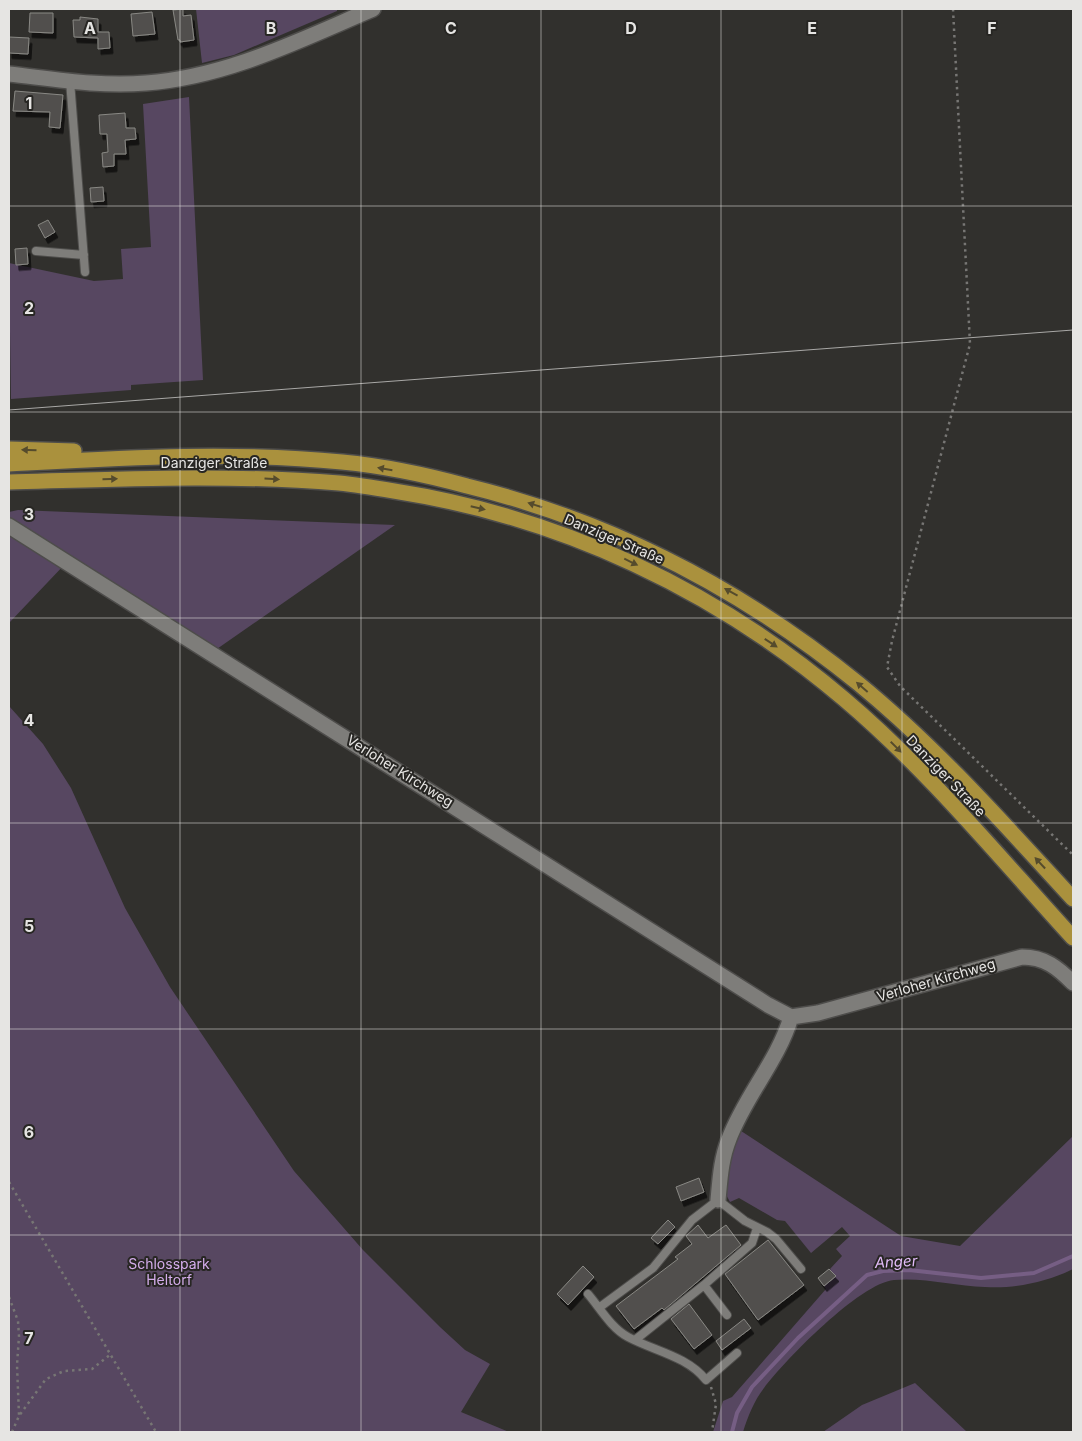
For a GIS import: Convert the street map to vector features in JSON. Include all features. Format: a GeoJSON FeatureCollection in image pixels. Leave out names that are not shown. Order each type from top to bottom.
{"type":"FeatureCollection","features":[{"type":"Feature","properties":{"kind":"highway"},"geometry":{"type":"LineString","coordinates":[[9,449],[116,450],[128,457]]}},
{"type":"Feature","properties":{"kind":"highway","name":"Danziger Straße"},"geometry":{"type":"LineString","coordinates":[[9,464],[128,457],[289,458],[346,462],[433,477],[502,494],[575,518],[679,563],[742,598],[806,643],[860,685],[956,775],[1073,899]]}},
{"type":"Feature","properties":{"kind":"highway","name":"Danziger Straße"},"geometry":{"type":"LineString","coordinates":[[9,482],[236,477],[343,483],[430,497],[493,512],[561,533],[612,553],[673,582],[731,617],[790,655],[846,700],[923,774],[1073,938]]}},
{"type":"Feature","properties":{"kind":"highway"},"geometry":{"type":"LineString","coordinates":[[9,492],[44,490],[61,480]]}},
{"type":"Feature","properties":{"kind":"street"},"geometry":{"type":"LineString","coordinates":[[9,74],[70,81],[146,83],[197,76],[251,60],[374,9]]}},
{"type":"Feature","properties":{"kind":"street","name":"Verloher Kirchweg"},"geometry":{"type":"LineString","coordinates":[[9,526],[768,1005],[791,1017],[818,1012],[1022,957],[1037,958],[1050,963],[1073,983]]}},
{"type":"Feature","properties":{"kind":"street"},"geometry":{"type":"LineString","coordinates":[[718,1200],[720,1174],[729,1138],[743,1108],[779,1048],[791,1017]]}},
{"type":"Feature","properties":{"kind":"lane"},"geometry":{"type":"LineString","coordinates":[[70,81],[85,272]]}},
{"type":"Feature","properties":{"kind":"lane"},"geometry":{"type":"LineString","coordinates":[[36,251],[84,255]]}},
{"type":"Feature","properties":{"kind":"lane"},"geometry":{"type":"LineString","coordinates":[[600,1307],[653,1268],[692,1220],[718,1200],[744,1221],[776,1239],[801,1269]]}},
{"type":"Feature","properties":{"kind":"lane"},"geometry":{"type":"LineString","coordinates":[[635,1340],[752,1244],[758,1228]]}},
{"type":"Feature","properties":{"kind":"lane"},"geometry":{"type":"LineString","coordinates":[[704,1285],[727,1315]]}},
{"type":"Feature","properties":{"kind":"lane"},"geometry":{"type":"LineString","coordinates":[[588,1294],[613,1324],[626,1336],[684,1362],[700,1372],[706,1380],[737,1353]]}},
{"type":"Feature","properties":{"kind":"path"},"geometry":{"type":"LineString","coordinates":[[953,9],[970,344],[892,641],[887,667],[900,686],[1073,855]]}},
{"type":"Feature","properties":{"kind":"path"},"geometry":{"type":"LineString","coordinates":[[9,1182],[156,1432]]}},
{"type":"Feature","properties":{"kind":"path"},"geometry":{"type":"LineString","coordinates":[[9,1297],[18,1321],[19,1416]]}},
{"type":"Feature","properties":{"kind":"path"},"geometry":{"type":"LineString","coordinates":[[12,1432],[19,1416],[46,1379],[64,1371],[92,1369],[111,1354]]}},
{"type":"Feature","properties":{"kind":"path"},"geometry":{"type":"LineString","coordinates":[[706,1380],[716,1400],[712,1432]]}},
{"type":"Feature","properties":{"kind":"green space"},"geometry":{"type":"Polygon","coordinates":[[[196,9],[337,9],[337,11],[234,55],[202,63],[196,9]]]}},
{"type":"Feature","properties":{"kind":"green space"},"geometry":{"type":"Polygon","coordinates":[[[189,97],[203,380],[131,385],[131,390],[11,399],[9,263],[94,281],[123,279],[121,249],[151,247],[143,104],[189,97]]]}},
{"type":"Feature","properties":{"kind":"green space"},"geometry":{"type":"Polygon","coordinates":[[[18,510],[395,525],[214,651],[9,524],[9,512],[18,510]]]}},
{"type":"Feature","properties":{"kind":"green space"},"geometry":{"type":"Polygon","coordinates":[[[9,528],[66,563],[9,623],[9,528]]]}},
{"type":"Feature","properties":{"kind":"green space","name":"Schlosspark Heltorf"},"geometry":{"type":"Polygon","coordinates":[[[9,706],[43,744],[71,788],[125,908],[170,987],[294,1171],[363,1250],[440,1327],[465,1350],[490,1364],[461,1412],[509,1432],[9,1432],[9,706]]]}},
{"type":"Feature","properties":{"kind":"green space"},"geometry":{"type":"Polygon","coordinates":[[[735,1127],[901,1236],[960,1246],[1073,1136],[1073,1269],[1041,1281],[1007,1287],[974,1286],[905,1279],[880,1284],[843,1308],[805,1342],[774,1375],[760,1393],[743,1432],[713,1432],[723,1401],[732,1397],[826,1289],[824,1286],[835,1276],[830,1269],[842,1256],[836,1249],[850,1236],[842,1227],[811,1253],[785,1221],[777,1220],[739,1198],[730,1202],[721,1185],[735,1127]]]}},
{"type":"Feature","properties":{"kind":"green space"},"geometry":{"type":"Polygon","coordinates":[[[915,1383],[967,1432],[823,1432],[862,1405],[915,1383]]]}},
{"type":"Feature","properties":{"kind":"building"},"geometry":{"type":"Polygon","coordinates":[[[183,9],[183,16],[191,15],[194,40],[180,42],[178,40],[173,10],[183,9]]]}},
{"type":"Feature","properties":{"kind":"building"},"geometry":{"type":"Polygon","coordinates":[[[152,12],[155,34],[133,36],[131,14],[152,12]]]}},
{"type":"Feature","properties":{"kind":"building"},"geometry":{"type":"Polygon","coordinates":[[[30,13],[53,13],[53,33],[29,32],[30,13]]]}},
{"type":"Feature","properties":{"kind":"building"},"geometry":{"type":"Polygon","coordinates":[[[80,17],[98,19],[98,32],[109,32],[110,48],[98,49],[98,38],[74,37],[73,20],[80,20],[80,17]]]}},
{"type":"Feature","properties":{"kind":"building"},"geometry":{"type":"Polygon","coordinates":[[[9,37],[29,38],[28,54],[9,53],[9,37]]]}},
{"type":"Feature","properties":{"kind":"building"},"geometry":{"type":"Polygon","coordinates":[[[15,91],[63,95],[60,128],[49,127],[50,112],[13,111],[15,91]]]}},
{"type":"Feature","properties":{"kind":"building"},"geometry":{"type":"Polygon","coordinates":[[[125,113],[126,128],[135,128],[136,139],[125,140],[126,154],[114,154],[114,166],[103,167],[102,153],[108,152],[107,134],[100,134],[99,115],[125,113]]]}},
{"type":"Feature","properties":{"kind":"building"},"geometry":{"type":"Polygon","coordinates":[[[103,187],[104,201],[91,202],[90,188],[103,187]]]}},
{"type":"Feature","properties":{"kind":"building"},"geometry":{"type":"Polygon","coordinates":[[[48,220],[55,232],[45,238],[38,225],[48,220]]]}},
{"type":"Feature","properties":{"kind":"building"},"geometry":{"type":"Polygon","coordinates":[[[27,248],[28,264],[16,265],[15,249],[27,248]]]}},
{"type":"Feature","properties":{"kind":"building"},"geometry":{"type":"Polygon","coordinates":[[[699,1178],[704,1192],[681,1201],[676,1187],[699,1178]]]}},
{"type":"Feature","properties":{"kind":"building"},"geometry":{"type":"Polygon","coordinates":[[[668,1220],[675,1227],[658,1244],[651,1238],[668,1220]]]}},
{"type":"Feature","properties":{"kind":"building"},"geometry":{"type":"Polygon","coordinates":[[[698,1225],[708,1238],[726,1225],[741,1245],[664,1310],[662,1308],[634,1329],[616,1306],[678,1259],[675,1257],[692,1244],[686,1236],[698,1225]]]}},
{"type":"Feature","properties":{"kind":"building"},"geometry":{"type":"Polygon","coordinates":[[[768,1240],[804,1285],[758,1320],[725,1274],[768,1240]]]}},
{"type":"Feature","properties":{"kind":"building"},"geometry":{"type":"Polygon","coordinates":[[[583,1266],[594,1277],[568,1305],[557,1294],[583,1266]]]}},
{"type":"Feature","properties":{"kind":"building"},"geometry":{"type":"Polygon","coordinates":[[[829,1269],[836,1276],[824,1286],[818,1278],[829,1269]]]}},
{"type":"Feature","properties":{"kind":"building"},"geometry":{"type":"Polygon","coordinates":[[[689,1304],[712,1335],[694,1349],[671,1319],[689,1304]]]}},
{"type":"Feature","properties":{"kind":"building"},"geometry":{"type":"Polygon","coordinates":[[[744,1319],[751,1328],[722,1350],[716,1341],[744,1319]]]}},
{"type":"Feature","properties":{"kind":"waterway","name":"Anger"},"geometry":{"type":"LineString","coordinates":[[732,1432],[737,1413],[752,1387],[798,1338],[867,1275],[883,1271],[909,1270],[981,1278],[1034,1273],[1073,1256]]}},
{"type":"Feature","properties":{"kind":"tram line"},"geometry":{"type":"LineString","coordinates":[[9,410],[1073,330]]}}]}
